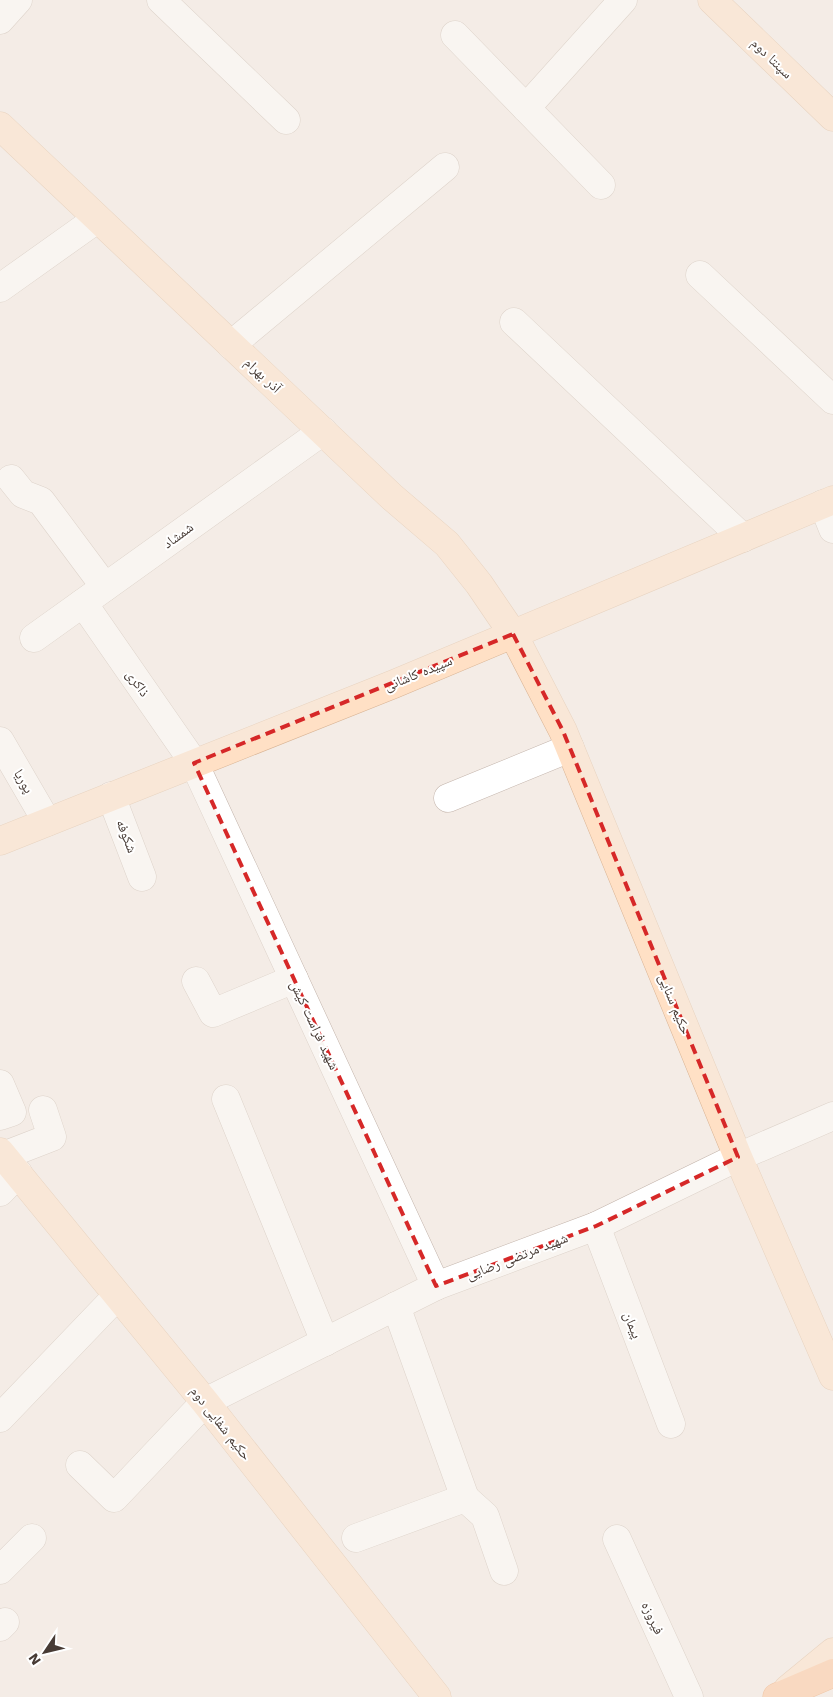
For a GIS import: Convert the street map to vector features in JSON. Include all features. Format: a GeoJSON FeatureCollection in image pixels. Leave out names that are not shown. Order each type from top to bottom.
{"type":"FeatureCollection","features":[{"type":"Feature","properties":{"kind":"main road"},"geometry":{"type":"LineString","coordinates":[[779,1696],[833,1673]]}},
{"type":"Feature","properties":{"kind":"street"},"geometry":{"type":"LineString","coordinates":[[0,20],[18,0]]}},
{"type":"Feature","properties":{"kind":"street"},"geometry":{"type":"LineString","coordinates":[[161,0],[286,120]]}},
{"type":"Feature","properties":{"kind":"street"},"geometry":{"type":"LineString","coordinates":[[526,108],[623,0]]}},
{"type":"Feature","properties":{"kind":"street","name":"سپنتا دوم"},"geometry":{"type":"LineString","coordinates":[[712,0],[833,117]]}},
{"type":"Feature","properties":{"kind":"street"},"geometry":{"type":"LineString","coordinates":[[455,35],[601,185]]}},
{"type":"Feature","properties":{"kind":"street","name":"آذر بهرام"},"geometry":{"type":"LineString","coordinates":[[0,126],[392,497],[447,544],[479,584],[513,634]]}},
{"type":"Feature","properties":{"kind":"street"},"geometry":{"type":"LineString","coordinates":[[232,345],[445,166]]}},
{"type":"Feature","properties":{"kind":"street"},"geometry":{"type":"LineString","coordinates":[[0,288],[97,219]]}},
{"type":"Feature","properties":{"kind":"street"},"geometry":{"type":"LineString","coordinates":[[700,275],[833,400]]}},
{"type":"Feature","properties":{"kind":"street"},"geometry":{"type":"LineString","coordinates":[[514,322],[743,538]]}},
{"type":"Feature","properties":{"kind":"street","name":"شمشاد"},"geometry":{"type":"LineString","coordinates":[[34,638],[323,431]]}},
{"type":"Feature","properties":{"kind":"street"},"geometry":{"type":"LineString","coordinates":[[11,479],[23,494],[42,501],[106,587]]}},
{"type":"Feature","properties":{"kind":"street","name":"سپیده کاشانی"},"geometry":{"type":"LineString","coordinates":[[0,841],[394,684],[743,538],[830,511]]}},
{"type":"Feature","properties":{"kind":"street","name":"ذاکری"},"geometry":{"type":"LineString","coordinates":[[83,604],[194,763]]}},
{"type":"Feature","properties":{"kind":"street","name":"حکیم سنایی"},"geometry":{"type":"LineString","coordinates":[[513,634],[563,731],[738,1157],[833,1376]]}},
{"type":"Feature","properties":{"kind":"street","name":"پوریا"},"geometry":{"type":"LineString","coordinates":[[0,741],[47,822]]}},
{"type":"Feature","properties":{"kind":"street"},"geometry":{"type":"LineString","coordinates":[[448,798],[570,748]]}},
{"type":"Feature","properties":{"kind":"street","name":"شهید فراست کیش"},"geometry":{"type":"LineString","coordinates":[[194,763],[294,979],[415,1297],[466,1498]]}},
{"type":"Feature","properties":{"kind":"street","name":"شکوفه"},"geometry":{"type":"LineString","coordinates":[[111,796],[142,877]]}},
{"type":"Feature","properties":{"kind":"street"},"geometry":{"type":"LineString","coordinates":[[196,981],[213,1013],[294,979]]}},
{"type":"Feature","properties":{"kind":"street"},"geometry":{"type":"LineString","coordinates":[[0,1084],[12,1112],[0,1116]]}},
{"type":"Feature","properties":{"kind":"street"},"geometry":{"type":"LineString","coordinates":[[226,1099],[325,1342]]}},
{"type":"Feature","properties":{"kind":"street"},"geometry":{"type":"LineString","coordinates":[[5,1168],[52,1137],[43,1110]]}},
{"type":"Feature","properties":{"kind":"street","name":"شهید مرتضی رضایی"},"geometry":{"type":"LineString","coordinates":[[80,1465],[114,1498],[205,1402],[415,1297],[596,1226],[738,1157],[833,1116]]}},
{"type":"Feature","properties":{"kind":"street","name":"حکیم شفایی دوم"},"geometry":{"type":"LineString","coordinates":[[5,1168],[118,1296],[205,1402],[437,1697]]}},
{"type":"Feature","properties":{"kind":"street","name":"پیمان"},"geometry":{"type":"LineString","coordinates":[[596,1226],[671,1424]]}},
{"type":"Feature","properties":{"kind":"street"},"geometry":{"type":"LineString","coordinates":[[0,1418],[118,1296]]}},
{"type":"Feature","properties":{"kind":"street"},"geometry":{"type":"LineString","coordinates":[[356,1538],[466,1498],[485,1516],[504,1571]]}},
{"type":"Feature","properties":{"kind":"street"},"geometry":{"type":"LineString","coordinates":[[0,1570],[32,1538]]}},
{"type":"Feature","properties":{"kind":"street","name":"فیروزه"},"geometry":{"type":"LineString","coordinates":[[617,1539],[689,1697]]}},
{"type":"Feature","properties":{"kind":"street"},"geometry":{"type":"LineString","coordinates":[[779,1696],[833,1652]]}},
{"type":"Feature","properties":{"kind":"highlighted area"},"geometry":{"type":"Polygon","coordinates":[[[513,634],[563,731],[738,1157],[596,1226],[436,1286],[194,763],[513,634]]]}}]}
